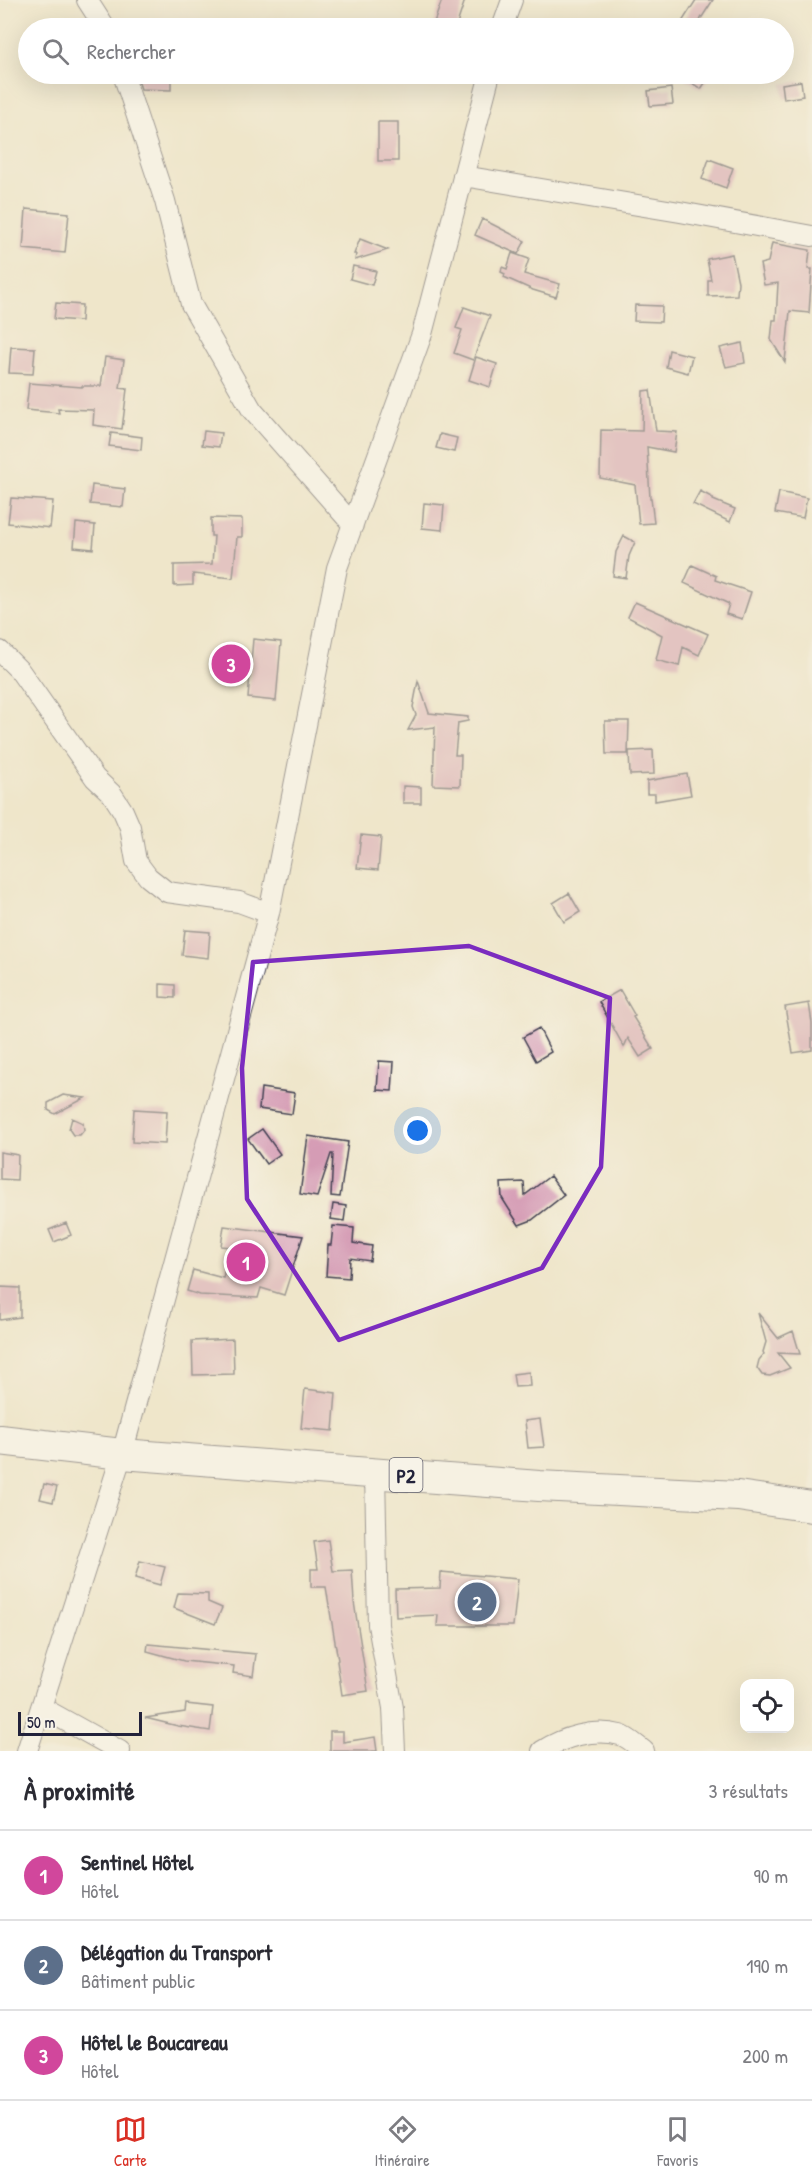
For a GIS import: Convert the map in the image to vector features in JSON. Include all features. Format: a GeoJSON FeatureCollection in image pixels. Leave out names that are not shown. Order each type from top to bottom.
{"type":"FeatureCollection","features":[{"type":"Feature","properties":{"kind":"main road","name":"P2"},"geometry":{"type":"LineString","coordinates":[[0,1440],[122,1454],[539,1486],[738,1496],[812,1507]]}},
{"type":"Feature","properties":{"kind":"street"},"geometry":{"type":"LineString","coordinates":[[87,0],[99,18]]}},
{"type":"Feature","properties":{"kind":"street"},"geometry":{"type":"LineString","coordinates":[[506,18],[512,0]]}},
{"type":"Feature","properties":{"kind":"street"},"geometry":{"type":"LineString","coordinates":[[126,84],[165,201],[191,304],[252,410],[352,525]]}},
{"type":"Feature","properties":{"kind":"street"},"geometry":{"type":"LineString","coordinates":[[27,1751],[122,1454],[269,914],[337,568],[422,334],[487,84]]}},
{"type":"Feature","properties":{"kind":"street"},"geometry":{"type":"LineString","coordinates":[[464,176],[812,236]]}},
{"type":"Feature","properties":{"kind":"street"},"geometry":{"type":"LineString","coordinates":[[0,651],[20,671],[95,778],[112,794],[130,827],[136,861],[148,877],[167,892],[239,902],[269,914]]}},
{"type":"Feature","properties":{"kind":"street"},"geometry":{"type":"LineString","coordinates":[[375,1472],[378,1625],[393,1708],[394,1751]]}},
{"type":"Feature","properties":{"kind":"street"},"geometry":{"type":"LineString","coordinates":[[41,1707],[120,1751]]}},
{"type":"Feature","properties":{"kind":"street"},"geometry":{"type":"LineString","coordinates":[[542,1751],[554,1743],[578,1735],[602,1734],[622,1735],[644,1751]]}},
{"type":"Feature","properties":{"kind":"highlighted area"},"geometry":{"type":"Polygon","coordinates":[[[469,946],[610,998],[601,1167],[542,1268],[339,1340],[247,1199],[242,1068],[253,962],[469,946]]]}},
{"type":"Feature","properties":{"kind":"building"},"geometry":{"type":"Polygon","coordinates":[[[442,0],[465,0],[459,18],[436,18],[442,0]]]}},
{"type":"Feature","properties":{"kind":"building"},"geometry":{"type":"Polygon","coordinates":[[[696,0],[713,0],[701,18],[684,18],[696,0]]]}},
{"type":"Feature","properties":{"kind":"building"},"geometry":{"type":"Polygon","coordinates":[[[801,81],[803,96],[784,99],[782,84],[794,84],[801,81]]]}},
{"type":"Feature","properties":{"kind":"building"},"geometry":{"type":"Polygon","coordinates":[[[139,84],[171,84],[171,90],[141,89],[139,84]]]}},
{"type":"Feature","properties":{"kind":"building"},"geometry":{"type":"Polygon","coordinates":[[[693,84],[704,84],[701,89],[693,84]]]}},
{"type":"Feature","properties":{"kind":"building"},"geometry":{"type":"Polygon","coordinates":[[[671,88],[673,104],[650,106],[648,91],[671,88]]]}},
{"type":"Feature","properties":{"kind":"building"},"geometry":{"type":"Polygon","coordinates":[[[378,122],[398,122],[398,161],[378,161],[378,122]]]}},
{"type":"Feature","properties":{"kind":"building"},"geometry":{"type":"Polygon","coordinates":[[[709,159],[733,168],[726,188],[702,179],[709,159]]]}},
{"type":"Feature","properties":{"kind":"building"},"geometry":{"type":"Polygon","coordinates":[[[26,209],[69,213],[65,253],[23,249],[26,209]]]}},
{"type":"Feature","properties":{"kind":"building"},"geometry":{"type":"Polygon","coordinates":[[[482,219],[525,241],[518,254],[475,235],[482,219]]]}},
{"type":"Feature","properties":{"kind":"building"},"geometry":{"type":"Polygon","coordinates":[[[360,239],[388,250],[355,260],[356,254],[354,254],[360,239]]]}},
{"type":"Feature","properties":{"kind":"building"},"geometry":{"type":"Polygon","coordinates":[[[772,243],[810,250],[808,269],[812,269],[809,313],[790,311],[785,362],[771,340],[773,320],[776,320],[778,283],[764,285],[760,264],[768,262],[772,243]]]}},
{"type":"Feature","properties":{"kind":"building"},"geometry":{"type":"Polygon","coordinates":[[[512,253],[529,259],[524,274],[560,284],[556,297],[504,277],[505,274],[501,272],[502,267],[507,269],[512,253]]]}},
{"type":"Feature","properties":{"kind":"building"},"geometry":{"type":"Polygon","coordinates":[[[732,254],[738,282],[737,295],[708,296],[708,280],[711,280],[707,259],[732,254]]]}},
{"type":"Feature","properties":{"kind":"building"},"geometry":{"type":"Polygon","coordinates":[[[353,266],[376,271],[372,285],[350,279],[353,266]]]}},
{"type":"Feature","properties":{"kind":"building"},"geometry":{"type":"Polygon","coordinates":[[[56,303],[82,305],[81,321],[54,319],[56,303]]]}},
{"type":"Feature","properties":{"kind":"building"},"geometry":{"type":"Polygon","coordinates":[[[635,305],[662,306],[661,322],[634,321],[635,305]]]}},
{"type":"Feature","properties":{"kind":"building"},"geometry":{"type":"Polygon","coordinates":[[[464,307],[490,316],[473,360],[454,353],[462,330],[456,328],[464,307]]]}},
{"type":"Feature","properties":{"kind":"building"},"geometry":{"type":"Polygon","coordinates":[[[742,343],[745,363],[726,367],[720,348],[742,343]]]}},
{"type":"Feature","properties":{"kind":"building"},"geometry":{"type":"Polygon","coordinates":[[[11,347],[35,348],[33,374],[9,373],[11,347]]]}},
{"type":"Feature","properties":{"kind":"building"},"geometry":{"type":"Polygon","coordinates":[[[669,350],[692,356],[688,373],[666,367],[669,350]]]}},
{"type":"Feature","properties":{"kind":"building"},"geometry":{"type":"Polygon","coordinates":[[[105,357],[124,360],[120,388],[127,389],[122,429],[93,425],[94,410],[58,409],[59,413],[26,410],[29,383],[101,386],[105,357]]]}},
{"type":"Feature","properties":{"kind":"building"},"geometry":{"type":"Polygon","coordinates":[[[476,357],[497,364],[490,387],[469,380],[476,357]]]}},
{"type":"Feature","properties":{"kind":"building"},"geometry":{"type":"Polygon","coordinates":[[[650,390],[656,431],[677,432],[674,452],[647,447],[654,523],[639,524],[635,485],[600,478],[601,430],[642,431],[643,391],[650,390]]]}},
{"type":"Feature","properties":{"kind":"building"},"geometry":{"type":"Polygon","coordinates":[[[204,431],[221,433],[219,447],[202,445],[204,431]]]}},
{"type":"Feature","properties":{"kind":"building"},"geometry":{"type":"Polygon","coordinates":[[[111,433],[142,437],[141,450],[109,446],[111,433]]]}},
{"type":"Feature","properties":{"kind":"building"},"geometry":{"type":"Polygon","coordinates":[[[440,434],[457,438],[454,452],[436,448],[440,434]]]}},
{"type":"Feature","properties":{"kind":"building"},"geometry":{"type":"Polygon","coordinates":[[[92,485],[125,489],[123,507],[90,504],[92,485]]]}},
{"type":"Feature","properties":{"kind":"building"},"geometry":{"type":"Polygon","coordinates":[[[700,491],[713,500],[735,509],[730,522],[693,504],[700,491]]]}},
{"type":"Feature","properties":{"kind":"building"},"geometry":{"type":"Polygon","coordinates":[[[779,492],[807,498],[803,518],[775,513],[779,492]]]}},
{"type":"Feature","properties":{"kind":"building"},"geometry":{"type":"Polygon","coordinates":[[[11,498],[53,501],[50,528],[8,523],[11,498]]]}},
{"type":"Feature","properties":{"kind":"building"},"geometry":{"type":"Polygon","coordinates":[[[424,503],[444,505],[442,530],[422,528],[424,503]]]}},
{"type":"Feature","properties":{"kind":"building"},"geometry":{"type":"Polygon","coordinates":[[[211,518],[242,519],[242,537],[237,537],[233,578],[193,574],[193,585],[174,586],[174,565],[212,564],[214,536],[211,536],[211,518]]]}},
{"type":"Feature","properties":{"kind":"building"},"geometry":{"type":"Polygon","coordinates":[[[76,523],[95,525],[93,549],[74,547],[76,523]]]}},
{"type":"Feature","properties":{"kind":"building"},"geometry":{"type":"Polygon","coordinates":[[[624,536],[635,542],[629,556],[626,578],[613,576],[616,552],[624,536]]]}},
{"type":"Feature","properties":{"kind":"building"},"geometry":{"type":"Polygon","coordinates":[[[692,565],[716,576],[715,580],[751,592],[742,619],[726,614],[729,604],[684,583],[692,565]]]}},
{"type":"Feature","properties":{"kind":"building"},"geometry":{"type":"Polygon","coordinates":[[[635,602],[708,634],[699,655],[683,647],[679,666],[656,660],[662,635],[628,617],[635,602]]]}},
{"type":"Feature","properties":{"kind":"building"},"geometry":{"type":"Polygon","coordinates":[[[253,639],[281,642],[276,701],[248,698],[253,639]]]}},
{"type":"Feature","properties":{"kind":"building"},"geometry":{"type":"Polygon","coordinates":[[[418,681],[429,713],[468,717],[468,721],[458,723],[455,755],[461,755],[460,786],[433,785],[435,727],[408,730],[416,715],[413,707],[418,681]]]}},
{"type":"Feature","properties":{"kind":"building"},"geometry":{"type":"Polygon","coordinates":[[[605,721],[629,721],[628,754],[606,754],[605,721]]]}},
{"type":"Feature","properties":{"kind":"building"},"geometry":{"type":"Polygon","coordinates":[[[653,750],[654,774],[630,775],[629,751],[653,750]]]}},
{"type":"Feature","properties":{"kind":"building"},"geometry":{"type":"Polygon","coordinates":[[[687,774],[691,795],[655,801],[655,794],[647,794],[647,781],[687,774]]]}},
{"type":"Feature","properties":{"kind":"building"},"geometry":{"type":"Polygon","coordinates":[[[403,786],[421,787],[421,803],[403,803],[403,786]]]}},
{"type":"Feature","properties":{"kind":"building"},"geometry":{"type":"Polygon","coordinates":[[[361,835],[381,837],[378,870],[357,868],[361,835]]]}},
{"type":"Feature","properties":{"kind":"building"},"geometry":{"type":"Polygon","coordinates":[[[569,893],[580,912],[564,922],[553,903],[569,893]]]}},
{"type":"Feature","properties":{"kind":"building"},"geometry":{"type":"Polygon","coordinates":[[[185,930],[210,932],[208,958],[182,955],[185,930]]]}},
{"type":"Feature","properties":{"kind":"building"},"geometry":{"type":"Polygon","coordinates":[[[160,984],[175,985],[175,998],[160,997],[160,984]]]}},
{"type":"Feature","properties":{"kind":"building"},"geometry":{"type":"Polygon","coordinates":[[[620,990],[635,1016],[633,1017],[653,1049],[640,1057],[628,1038],[624,1047],[599,1002],[620,990]]]}},
{"type":"Feature","properties":{"kind":"building"},"geometry":{"type":"Polygon","coordinates":[[[809,1003],[812,1050],[793,1053],[785,1007],[809,1003]]]}},
{"type":"Feature","properties":{"kind":"building"},"geometry":{"type":"Polygon","coordinates":[[[539,1028],[551,1052],[536,1061],[523,1037],[539,1028]]]}},
{"type":"Feature","properties":{"kind":"building"},"geometry":{"type":"Polygon","coordinates":[[[379,1061],[394,1062],[392,1091],[377,1090],[379,1061]]]}},
{"type":"Feature","properties":{"kind":"building"},"geometry":{"type":"Polygon","coordinates":[[[261,1088],[295,1093],[292,1114],[259,1109],[261,1088]]]}},
{"type":"Feature","properties":{"kind":"building"},"geometry":{"type":"Polygon","coordinates":[[[63,1095],[85,1098],[55,1114],[48,1110],[48,1103],[63,1095]]]}},
{"type":"Feature","properties":{"kind":"building"},"geometry":{"type":"Polygon","coordinates":[[[134,1109],[167,1111],[165,1144],[132,1142],[134,1109]]]}},
{"type":"Feature","properties":{"kind":"building"},"geometry":{"type":"Polygon","coordinates":[[[72,1118],[83,1123],[84,1130],[80,1135],[73,1135],[69,1129],[72,1118]]]}},
{"type":"Feature","properties":{"kind":"building"},"geometry":{"type":"Polygon","coordinates":[[[262,1129],[280,1154],[266,1164],[248,1139],[262,1129]]]}},
{"type":"Feature","properties":{"kind":"building"},"geometry":{"type":"Polygon","coordinates":[[[308,1136],[348,1142],[340,1197],[331,1196],[333,1154],[331,1154],[317,1197],[300,1194],[308,1136]]]}},
{"type":"Feature","properties":{"kind":"building"},"geometry":{"type":"Polygon","coordinates":[[[0,1152],[18,1155],[17,1180],[0,1179],[0,1152]]]}},
{"type":"Feature","properties":{"kind":"building"},"geometry":{"type":"Polygon","coordinates":[[[550,1176],[564,1195],[532,1220],[519,1225],[502,1198],[501,1183],[524,1182],[525,1195],[550,1176]]]}},
{"type":"Feature","properties":{"kind":"building"},"geometry":{"type":"Polygon","coordinates":[[[333,1204],[346,1206],[344,1221],[331,1219],[333,1204]]]}},
{"type":"Feature","properties":{"kind":"building"},"geometry":{"type":"Polygon","coordinates":[[[66,1223],[71,1235],[54,1242],[49,1230],[66,1223]]]}},
{"type":"Feature","properties":{"kind":"building"},"geometry":{"type":"Polygon","coordinates":[[[224,1226],[303,1236],[284,1295],[261,1288],[258,1298],[200,1295],[187,1291],[193,1270],[223,1278],[230,1247],[221,1246],[224,1226]]]}},
{"type":"Feature","properties":{"kind":"building"},"geometry":{"type":"Polygon","coordinates":[[[333,1226],[354,1228],[353,1243],[372,1246],[370,1261],[350,1258],[349,1278],[326,1276],[328,1245],[331,1245],[333,1226]]]}},
{"type":"Feature","properties":{"kind":"building"},"geometry":{"type":"Polygon","coordinates":[[[0,1287],[20,1288],[20,1317],[0,1320],[0,1287]]]}},
{"type":"Feature","properties":{"kind":"building"},"geometry":{"type":"Polygon","coordinates":[[[758,1313],[778,1338],[793,1331],[800,1354],[778,1353],[790,1368],[770,1376],[762,1375],[757,1368],[764,1354],[766,1342],[758,1313]]]}},
{"type":"Feature","properties":{"kind":"building"},"geometry":{"type":"Polygon","coordinates":[[[233,1339],[234,1374],[193,1375],[192,1341],[233,1339]]]}},
{"type":"Feature","properties":{"kind":"building"},"geometry":{"type":"Polygon","coordinates":[[[529,1372],[530,1386],[515,1387],[513,1374],[529,1372]]]}},
{"type":"Feature","properties":{"kind":"building"},"geometry":{"type":"Polygon","coordinates":[[[305,1389],[336,1393],[333,1431],[301,1428],[305,1389]]]}},
{"type":"Feature","properties":{"kind":"building"},"geometry":{"type":"Polygon","coordinates":[[[540,1419],[544,1447],[528,1448],[525,1421],[540,1419]]]}},
{"type":"Feature","properties":{"kind":"building"},"geometry":{"type":"Polygon","coordinates":[[[44,1484],[57,1487],[53,1502],[40,1499],[44,1484]]]}},
{"type":"Feature","properties":{"kind":"building"},"geometry":{"type":"Polygon","coordinates":[[[328,1540],[333,1571],[352,1570],[354,1602],[368,1691],[342,1695],[326,1587],[311,1587],[311,1569],[318,1569],[314,1542],[328,1540]]]}},
{"type":"Feature","properties":{"kind":"building"},"geometry":{"type":"Polygon","coordinates":[[[140,1561],[165,1567],[160,1585],[135,1578],[140,1561]]]}},
{"type":"Feature","properties":{"kind":"building"},"geometry":{"type":"Polygon","coordinates":[[[441,1572],[518,1579],[513,1626],[437,1626],[438,1615],[396,1617],[395,1589],[440,1588],[441,1572]]]}},
{"type":"Feature","properties":{"kind":"building"},"geometry":{"type":"Polygon","coordinates":[[[178,1593],[208,1594],[208,1602],[222,1608],[215,1624],[174,1608],[178,1593]]]}},
{"type":"Feature","properties":{"kind":"building"},"geometry":{"type":"Polygon","coordinates":[[[148,1644],[256,1654],[253,1676],[233,1673],[234,1666],[184,1661],[147,1651],[148,1644]]]}},
{"type":"Feature","properties":{"kind":"building"},"geometry":{"type":"Polygon","coordinates":[[[186,1704],[213,1707],[210,1731],[145,1718],[185,1712],[186,1704]]]}},
{"type":"Feature","properties":{"kind":"building"},"geometry":{"type":"Polygon","coordinates":[[[330,1731],[343,1731],[343,1742],[375,1737],[377,1751],[330,1751],[330,1731]]]}},
{"type":"Feature","properties":{"kind":"place","name":"Hôtel le Boucareau"},"geometry":{"type":"Point","coordinates":[231,664]}},
{"type":"Feature","properties":{"kind":"place","name":"Sentinel Hôtel"},"geometry":{"type":"Point","coordinates":[246,1262]}},
{"type":"Feature","properties":{"kind":"place","name":"Délégation du Transport"},"geometry":{"type":"Point","coordinates":[477,1602]}}]}
